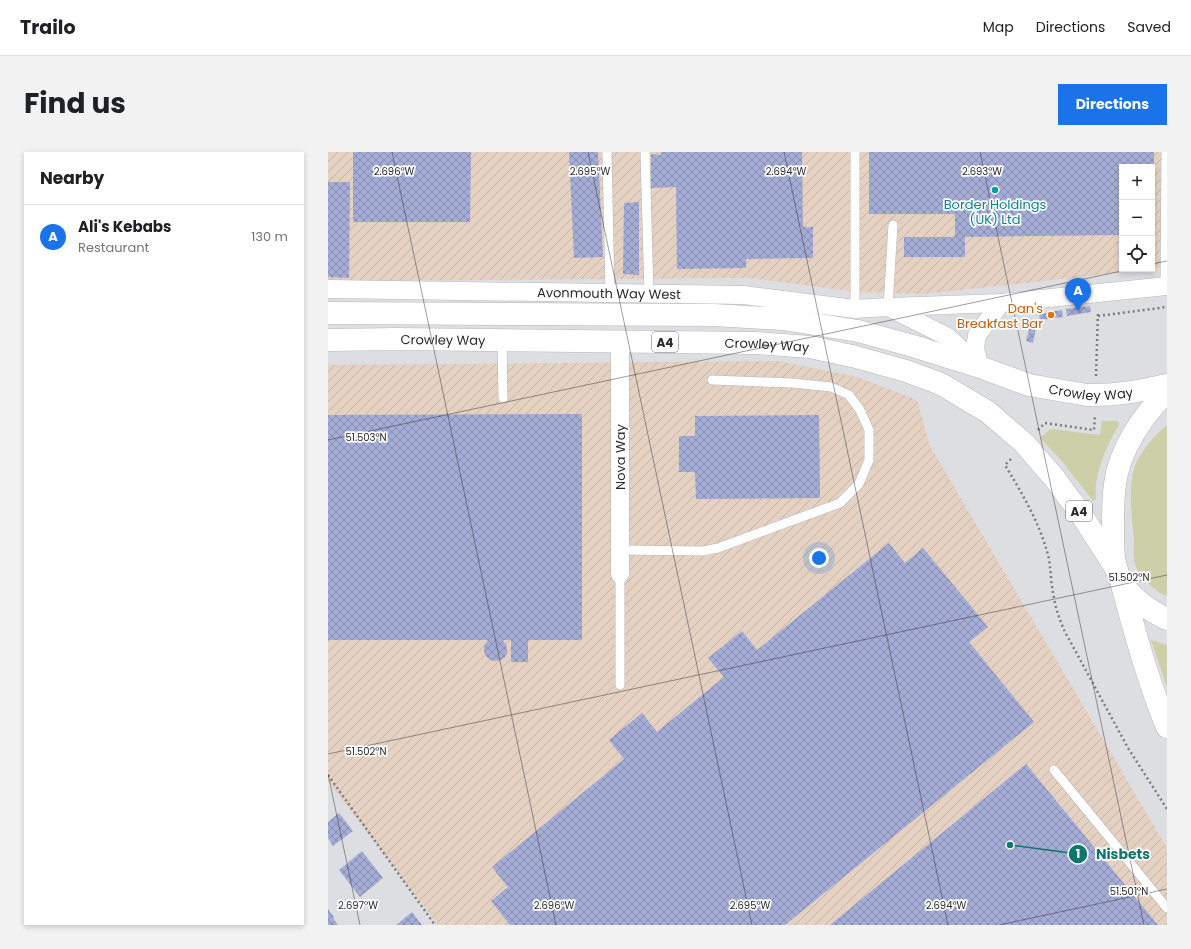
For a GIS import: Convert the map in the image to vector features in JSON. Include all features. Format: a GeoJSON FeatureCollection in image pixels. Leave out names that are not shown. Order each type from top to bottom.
{"type":"FeatureCollection","features":[{"type":"Feature","properties":{"kind":"highway","name":"Crowley Way"},"geometry":{"type":"LineString","coordinates":[[328,313],[714,315],[782,319],[858,331],[980,367],[1029,385],[1086,395],[1120,394],[1167,384]]}},
{"type":"Feature","properties":{"kind":"highway","name":"Crowley Way"},"geometry":{"type":"LineString","coordinates":[[328,340],[502,340],[756,343],[810,347],[856,357],[906,371],[941,384],[988,412],[1025,444],[1055,479],[1081,514],[1118,574]]}},
{"type":"Feature","properties":{"kind":"highway"},"geometry":{"type":"LineString","coordinates":[[1167,392],[1157,401],[1144,418],[1120,460],[1115,483],[1113,546],[1118,574],[1135,598],[1149,610],[1167,619]]}},
{"type":"Feature","properties":{"kind":"highway","name":"A4"},"geometry":{"type":"LineString","coordinates":[[1118,574],[1142,655],[1167,727]]}},
{"type":"Feature","properties":{"kind":"street","name":"Avonmouth Way West"},"geometry":{"type":"LineString","coordinates":[[328,290],[743,295],[855,308],[1001,303],[1166,286]]}},
{"type":"Feature","properties":{"kind":"street"},"geometry":{"type":"LineString","coordinates":[[980,367],[975,348],[977,335],[1001,303]]}},
{"type":"Feature","properties":{"kind":"street","name":"Avonmouth Way West"},"geometry":{"type":"LineString","coordinates":[[888,307],[948,337],[980,367]]}},
{"type":"Feature","properties":{"kind":"street","name":"Nova Way"},"geometry":{"type":"LineString","coordinates":[[620,341],[620,574]]}},
{"type":"Feature","properties":{"kind":"lane"},"geometry":{"type":"LineString","coordinates":[[607,152],[610,294]]}},
{"type":"Feature","properties":{"kind":"lane"},"geometry":{"type":"LineString","coordinates":[[645,152],[649,294]]}},
{"type":"Feature","properties":{"kind":"lane"},"geometry":{"type":"LineString","coordinates":[[855,308],[856,152]]}},
{"type":"Feature","properties":{"kind":"lane"},"geometry":{"type":"LineString","coordinates":[[1166,152],[1166,286]]}},
{"type":"Feature","properties":{"kind":"lane"},"geometry":{"type":"LineString","coordinates":[[888,307],[893,225]]}},
{"type":"Feature","properties":{"kind":"lane"},"geometry":{"type":"LineString","coordinates":[[502,340],[503,398]]}},
{"type":"Feature","properties":{"kind":"lane"},"geometry":{"type":"LineString","coordinates":[[620,550],[702,551],[718,548],[840,504],[859,484],[869,460],[869,430],[860,410],[849,395],[832,387],[792,383],[712,380]]}},
{"type":"Feature","properties":{"kind":"lane"},"geometry":{"type":"LineString","coordinates":[[620,574],[620,685]]}},
{"type":"Feature","properties":{"kind":"lane"},"geometry":{"type":"LineString","coordinates":[[1054,770],[1167,908]]}},
{"type":"Feature","properties":{"kind":"path"},"geometry":{"type":"LineString","coordinates":[[1098,316],[1167,307]]}},
{"type":"Feature","properties":{"kind":"path"},"geometry":{"type":"LineString","coordinates":[[1005,465],[1042,533],[1049,560],[1057,614],[1064,630],[1128,748],[1167,809]]}},
{"type":"Feature","properties":{"kind":"path"},"geometry":{"type":"LineString","coordinates":[[328,775],[435,925]]}},
{"type":"Feature","properties":{"kind":"shaded area"},"geometry":{"type":"Polygon","coordinates":[[[328,152],[1167,152],[1167,267],[1155,269],[1155,164],[1119,164],[1119,272],[1125,272],[924,294],[857,292],[750,278],[328,281],[328,152]]]}},
{"type":"Feature","properties":{"kind":"shaded area"},"geometry":{"type":"Polygon","coordinates":[[[778,361],[857,377],[917,400],[930,446],[1167,848],[1167,925],[438,925],[328,781],[328,365],[778,361]]]}},
{"type":"Feature","properties":{"kind":"green space"},"geometry":{"type":"Polygon","coordinates":[[[1102,421],[1118,421],[1119,425],[1102,460],[1097,480],[1096,499],[1093,501],[1061,460],[1040,438],[1051,429],[1100,435],[1102,421]]]}},
{"type":"Feature","properties":{"kind":"green space"},"geometry":{"type":"Polygon","coordinates":[[[1167,425],[1167,596],[1148,583],[1135,564],[1131,487],[1134,469],[1139,457],[1152,439],[1167,425]]]}},
{"type":"Feature","properties":{"kind":"green space"},"geometry":{"type":"Polygon","coordinates":[[[1151,640],[1167,645],[1167,687],[1151,640]]]}},
{"type":"Feature","properties":{"kind":"building"},"geometry":{"type":"Polygon","coordinates":[[[353,152],[471,152],[470,222],[353,222],[353,152]]]}},
{"type":"Feature","properties":{"kind":"building"},"geometry":{"type":"Polygon","coordinates":[[[569,152],[598,152],[603,257],[574,258],[569,152]]]}},
{"type":"Feature","properties":{"kind":"building"},"geometry":{"type":"Polygon","coordinates":[[[661,152],[802,152],[803,227],[813,227],[813,258],[746,259],[746,268],[677,269],[676,187],[651,188],[651,154],[661,155],[661,152]]]}},
{"type":"Feature","properties":{"kind":"building","name":"Border Holdings (UK) Ltd"},"geometry":{"type":"Polygon","coordinates":[[[869,152],[1154,152],[1154,164],[1119,164],[1119,235],[965,237],[965,257],[904,257],[904,237],[955,237],[955,214],[869,214],[869,152]]]}},
{"type":"Feature","properties":{"kind":"building"},"geometry":{"type":"Polygon","coordinates":[[[328,182],[350,182],[349,278],[328,277],[328,182]]]}},
{"type":"Feature","properties":{"kind":"building"},"geometry":{"type":"Polygon","coordinates":[[[639,202],[639,275],[623,274],[624,203],[639,202]]]}},
{"type":"Feature","properties":{"kind":"building"},"geometry":{"type":"Polygon","coordinates":[[[1090,306],[1091,312],[1067,316],[1066,309],[1090,306]]]}},
{"type":"Feature","properties":{"kind":"building","name":"Dan's Breakfast Bar"},"geometry":{"type":"Polygon","coordinates":[[[1062,310],[1063,317],[1040,320],[1039,314],[1062,310]]]}},
{"type":"Feature","properties":{"kind":"building"},"geometry":{"type":"Polygon","coordinates":[[[1031,322],[1037,323],[1033,343],[1026,341],[1031,322]]]}},
{"type":"Feature","properties":{"kind":"building"},"geometry":{"type":"Polygon","coordinates":[[[582,414],[582,640],[528,640],[528,662],[511,662],[511,640],[503,640],[507,647],[507,652],[505,657],[501,660],[495,661],[490,660],[484,651],[484,646],[488,640],[328,640],[328,415],[582,414]]]}},
{"type":"Feature","properties":{"kind":"building"},"geometry":{"type":"Polygon","coordinates":[[[819,415],[820,498],[696,499],[695,472],[679,472],[679,436],[695,436],[695,416],[819,415]]]}},
{"type":"Feature","properties":{"kind":"building"},"geometry":{"type":"Polygon","coordinates":[[[889,543],[905,563],[923,548],[988,627],[969,642],[1034,722],[785,925],[510,925],[491,901],[508,887],[492,867],[624,759],[609,740],[642,713],[657,732],[724,677],[708,658],[742,631],[757,650],[889,543]]]}},
{"type":"Feature","properties":{"kind":"building"},"geometry":{"type":"Polygon","coordinates":[[[1026,764],[1158,925],[830,925],[1026,764]]]}},
{"type":"Feature","properties":{"kind":"building"},"geometry":{"type":"Polygon","coordinates":[[[339,813],[353,831],[333,846],[328,838],[328,822],[339,813]]]}},
{"type":"Feature","properties":{"kind":"building"},"geometry":{"type":"Polygon","coordinates":[[[362,851],[383,878],[360,897],[339,870],[362,851]]]}},
{"type":"Feature","properties":{"kind":"building"},"geometry":{"type":"Polygon","coordinates":[[[328,909],[334,917],[333,918],[338,925],[328,925],[328,909]]]}},
{"type":"Feature","properties":{"kind":"building"},"geometry":{"type":"Polygon","coordinates":[[[412,912],[422,925],[396,925],[412,912]]]}},
{"type":"Feature","properties":{"kind":"place","name":"Border Holdings (UK) Ltd"},"geometry":{"type":"Point","coordinates":[995,190]}},
{"type":"Feature","properties":{"kind":"place","name":"Ali's Kebabs"},"geometry":{"type":"Point","coordinates":[1078,311]}},
{"type":"Feature","properties":{"kind":"place","name":"Dan's Breakfast Bar"},"geometry":{"type":"Point","coordinates":[1051,315]}},
{"type":"Feature","properties":{"kind":"place","name":"Nisbets"},"geometry":{"type":"Point","coordinates":[1010,845]}}]}
